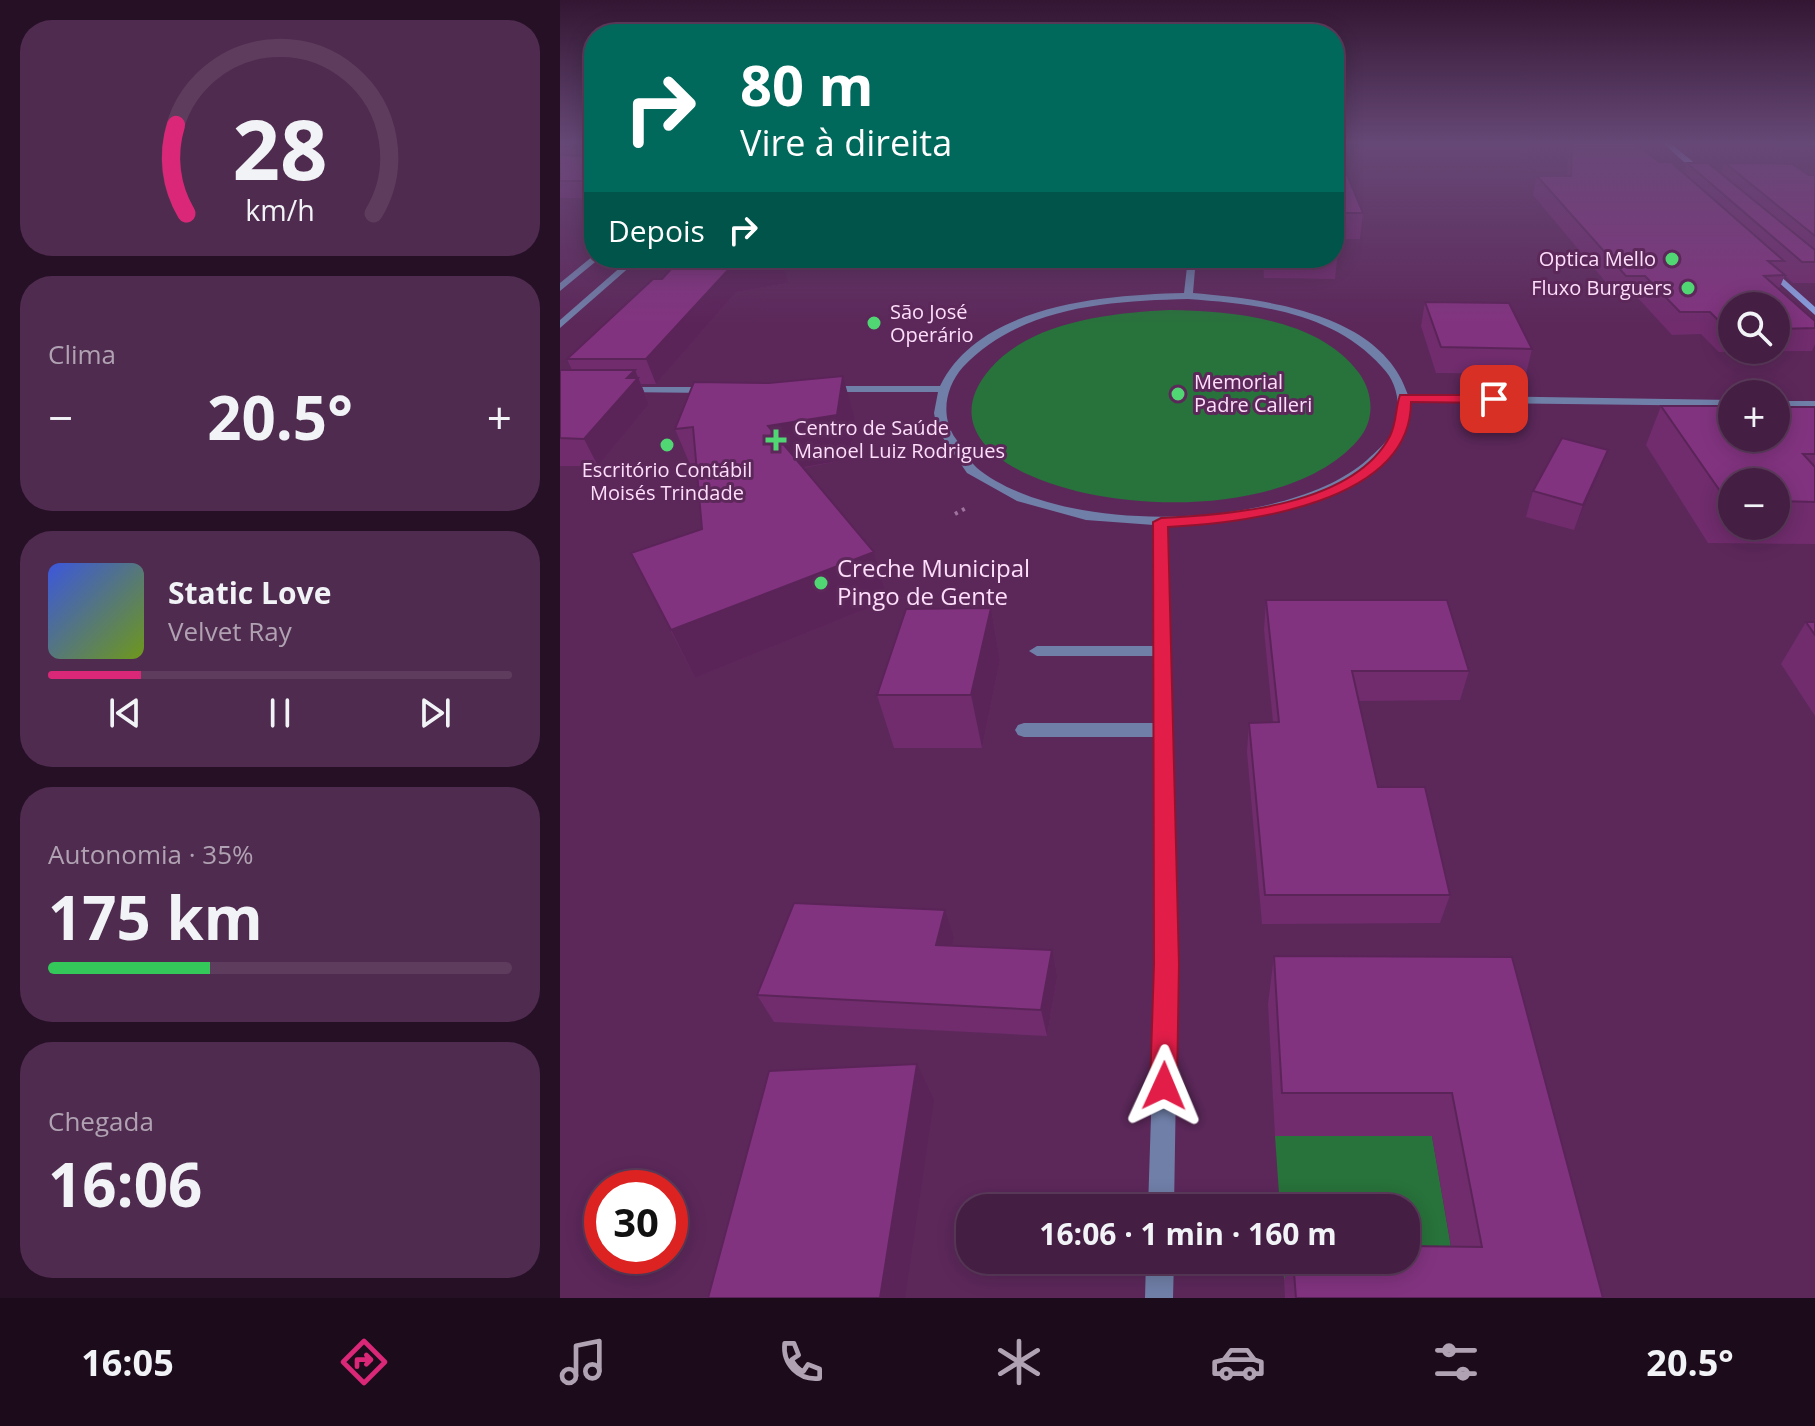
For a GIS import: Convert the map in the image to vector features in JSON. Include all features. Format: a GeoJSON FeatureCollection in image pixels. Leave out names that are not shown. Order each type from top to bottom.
{"type":"FeatureCollection","features":[{"type":"Feature","properties":{"kind":"street"},"geometry":{"type":"LineString","coordinates":[[1758,259],[1815,312]]}},
{"type":"Feature","properties":{"kind":"street"},"geometry":{"type":"LineString","coordinates":[[560,288],[584,268]]}},
{"type":"Feature","properties":{"kind":"street"},"geometry":{"type":"LineString","coordinates":[[560,325],[625,268]]}},
{"type":"Feature","properties":{"kind":"street"},"geometry":{"type":"LineString","coordinates":[[1188,296],[1191,268]]}},
{"type":"Feature","properties":{"kind":"street"},"geometry":{"type":"LineString","coordinates":[[1188,296],[1269,306],[1339,329],[1383,360],[1397,378],[1404,398],[1404,419],[1395,440],[1378,461],[1352,480],[1314,498],[1267,512],[1216,520],[1161,522],[1065,510],[991,481],[971,467],[946,436],[940,404],[944,389],[956,369],[975,350],[1029,321],[1105,301],[1188,296]]}},
{"type":"Feature","properties":{"kind":"street"},"geometry":{"type":"LineString","coordinates":[[819,389],[944,389]]}},
{"type":"Feature","properties":{"kind":"street"},"geometry":{"type":"LineString","coordinates":[[605,390],[726,390]]}},
{"type":"Feature","properties":{"kind":"street"},"geometry":{"type":"LineString","coordinates":[[1404,398],[1718,403]]}},
{"type":"Feature","properties":{"kind":"street"},"geometry":{"type":"LineString","coordinates":[[1790,404],[1815,404]]}},
{"type":"Feature","properties":{"kind":"street"},"geometry":{"type":"LineString","coordinates":[[1161,522],[1167,964],[1161,1194]]}},
{"type":"Feature","properties":{"kind":"street"},"geometry":{"type":"LineString","coordinates":[[1037,651],[1161,651]]}},
{"type":"Feature","properties":{"kind":"street"},"geometry":{"type":"LineString","coordinates":[[1024,730],[1162,730]]}},
{"type":"Feature","properties":{"kind":"street"},"geometry":{"type":"LineString","coordinates":[[1159,1298],[1160,1274]]}},
{"type":"Feature","properties":{"kind":"green space"},"geometry":{"type":"Polygon","coordinates":[[[1170,310],[1272,321],[1321,340],[1342,355],[1364,381],[1370,398],[1370,416],[1364,433],[1309,476],[1243,496],[1169,502],[1096,495],[1033,477],[989,449],[971,412],[990,369],[1007,353],[1049,330],[1073,323],[1098,317],[1170,310]]]}},
{"type":"Feature","properties":{"kind":"green space"},"geometry":{"type":"Polygon","coordinates":[[[1275,1136],[1432,1136],[1457,1282],[1284,1280],[1284,1274],[1420,1274],[1420,1194],[1279,1194],[1275,1136]]]}},
{"type":"Feature","properties":{"kind":"building"},"geometry":{"type":"Polygon","coordinates":[[[1344,204],[1359,204],[1363,213],[1344,213],[1344,204]]]}},
{"type":"Feature","properties":{"kind":"building"},"geometry":{"type":"Polygon","coordinates":[[[1562,204],[1718,204],[1784,261],[1768,261],[1785,275],[1764,276],[1782,292],[1718,292],[1718,320],[1710,312],[1680,312],[1645,276],[1626,276],[1562,204]]]}},
{"type":"Feature","properties":{"kind":"building"},"geometry":{"type":"Polygon","coordinates":[[[1734,204],[1758,204],[1815,250],[1815,262],[1802,262],[1734,204]]]}},
{"type":"Feature","properties":{"kind":"building"},"geometry":{"type":"Polygon","coordinates":[[[1775,204],[1815,204],[1815,236],[1775,204]]]}},
{"type":"Feature","properties":{"kind":"building"},"geometry":{"type":"Polygon","coordinates":[[[672,268],[736,268],[729,269],[646,359],[567,359],[653,279],[662,279],[672,268]]]}},
{"type":"Feature","properties":{"kind":"building"},"geometry":{"type":"Polygon","coordinates":[[[1790,299],[1815,321],[1815,328],[1790,329],[1790,299]]]}},
{"type":"Feature","properties":{"kind":"building"},"geometry":{"type":"Polygon","coordinates":[[[1425,302],[1509,303],[1532,349],[1441,347],[1425,302]]]}},
{"type":"Feature","properties":{"kind":"building"},"geometry":{"type":"Polygon","coordinates":[[[560,370],[635,370],[627,378],[638,378],[584,439],[560,438],[560,370]]]}},
{"type":"Feature","properties":{"kind":"building"},"geometry":{"type":"Polygon","coordinates":[[[843,376],[837,415],[768,426],[874,552],[671,630],[631,553],[702,529],[693,427],[675,429],[694,382],[769,383],[843,376]]]}},
{"type":"Feature","properties":{"kind":"building"},"geometry":{"type":"Polygon","coordinates":[[[1661,406],[1718,406],[1718,452],[1790,452],[1790,407],[1815,407],[1815,454],[1803,454],[1815,467],[1815,502],[1790,501],[1790,468],[1718,468],[1718,488],[1661,406]]]}},
{"type":"Feature","properties":{"kind":"building"},"geometry":{"type":"Polygon","coordinates":[[[1562,438],[1608,450],[1583,505],[1533,491],[1562,438]]]}},
{"type":"Feature","properties":{"kind":"building"},"geometry":{"type":"Polygon","coordinates":[[[1266,600],[1447,600],[1469,671],[1352,671],[1378,787],[1425,787],[1450,895],[1265,895],[1249,723],[1279,722],[1266,600]]]}},
{"type":"Feature","properties":{"kind":"building"},"geometry":{"type":"Polygon","coordinates":[[[991,608],[971,695],[877,695],[906,609],[991,608]]]}},
{"type":"Feature","properties":{"kind":"building"},"geometry":{"type":"Polygon","coordinates":[[[1806,622],[1815,622],[1815,635],[1806,622]]]}},
{"type":"Feature","properties":{"kind":"building"},"geometry":{"type":"Polygon","coordinates":[[[794,903],[945,910],[936,945],[1052,950],[1041,1010],[757,995],[794,903]]]}},
{"type":"Feature","properties":{"kind":"building"},"geometry":{"type":"Polygon","coordinates":[[[1274,956],[1512,957],[1603,1298],[1296,1298],[1294,1274],[1420,1274],[1420,1246],[1482,1247],[1452,1093],[1282,1093],[1274,956]]]}},
{"type":"Feature","properties":{"kind":"building"},"geometry":{"type":"Polygon","coordinates":[[[917,1064],[880,1298],[708,1298],[769,1071],[917,1064]]]}},
{"type":"Feature","properties":{"kind":"place","name":"Optica Mello"},"geometry":{"type":"Point","coordinates":[1672,259]}},
{"type":"Feature","properties":{"kind":"place","name":"Fluxo Burguers"},"geometry":{"type":"Point","coordinates":[1688,288]}},
{"type":"Feature","properties":{"kind":"place","name":"São José Operário"},"geometry":{"type":"Point","coordinates":[874,323]}},
{"type":"Feature","properties":{"kind":"place","name":"Memorial Padre Calleri"},"geometry":{"type":"Point","coordinates":[1178,394]}},
{"type":"Feature","properties":{"kind":"place","name":"Centro de Saúde Manoel Luiz Rodrigues"},"geometry":{"type":"Point","coordinates":[776,440]}},
{"type":"Feature","properties":{"kind":"place","name":"Escritório Contábil Moisés Trindade"},"geometry":{"type":"Point","coordinates":[667,445]}},
{"type":"Feature","properties":{"kind":"place","name":"Creche Municipal Pingo de Gente"},"geometry":{"type":"Point","coordinates":[821,583]}},
{"type":"Feature","properties":{"kind":"route"},"geometry":{"type":"LineString","coordinates":[[1164,1086],[1167,964],[1161,702],[1161,522],[1216,520],[1267,512],[1314,498],[1352,480],[1378,461],[1395,440],[1404,419],[1404,398],[1494,399]]}}]}
